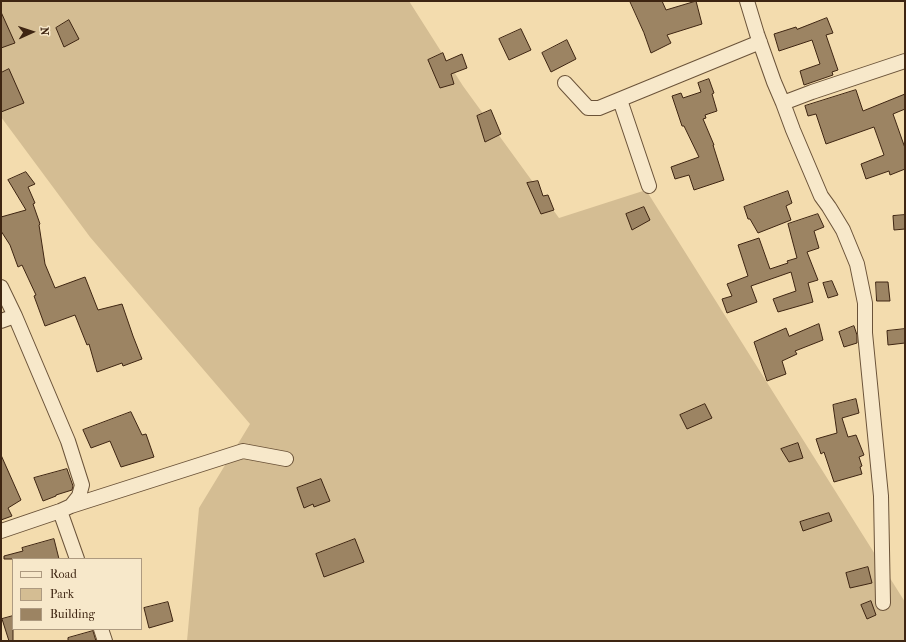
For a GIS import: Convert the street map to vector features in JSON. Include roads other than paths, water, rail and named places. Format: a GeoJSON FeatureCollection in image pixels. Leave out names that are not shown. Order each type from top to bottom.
{"type":"FeatureCollection","features":[{"type":"Feature","properties":{"kind":"street"},"geometry":{"type":"LineString","coordinates":[[747,1],[774,82],[793,130],[821,196],[829,206],[843,230],[857,264],[865,303],[866,333],[881,496],[883,603]]}},
{"type":"Feature","properties":{"kind":"street"},"geometry":{"type":"LineString","coordinates":[[566,83],[588,108],[599,108],[760,42]]}},
{"type":"Feature","properties":{"kind":"street"},"geometry":{"type":"LineString","coordinates":[[783,103],[905,61]]}},
{"type":"Feature","properties":{"kind":"street"},"geometry":{"type":"LineString","coordinates":[[620,100],[649,186]]}},
{"type":"Feature","properties":{"kind":"street"},"geometry":{"type":"LineString","coordinates":[[1,288],[15,316],[68,441],[82,485],[79,496],[66,508]]}},
{"type":"Feature","properties":{"kind":"street"},"geometry":{"type":"LineString","coordinates":[[1,321],[15,316]]}},
{"type":"Feature","properties":{"kind":"street"},"geometry":{"type":"LineString","coordinates":[[1,531],[66,508],[243,451],[286,459]]}},
{"type":"Feature","properties":{"kind":"street"},"geometry":{"type":"LineString","coordinates":[[66,508],[77,558]]}},
{"type":"Feature","properties":{"kind":"street"},"geometry":{"type":"LineString","coordinates":[[101,630],[105,641]]}}]}
